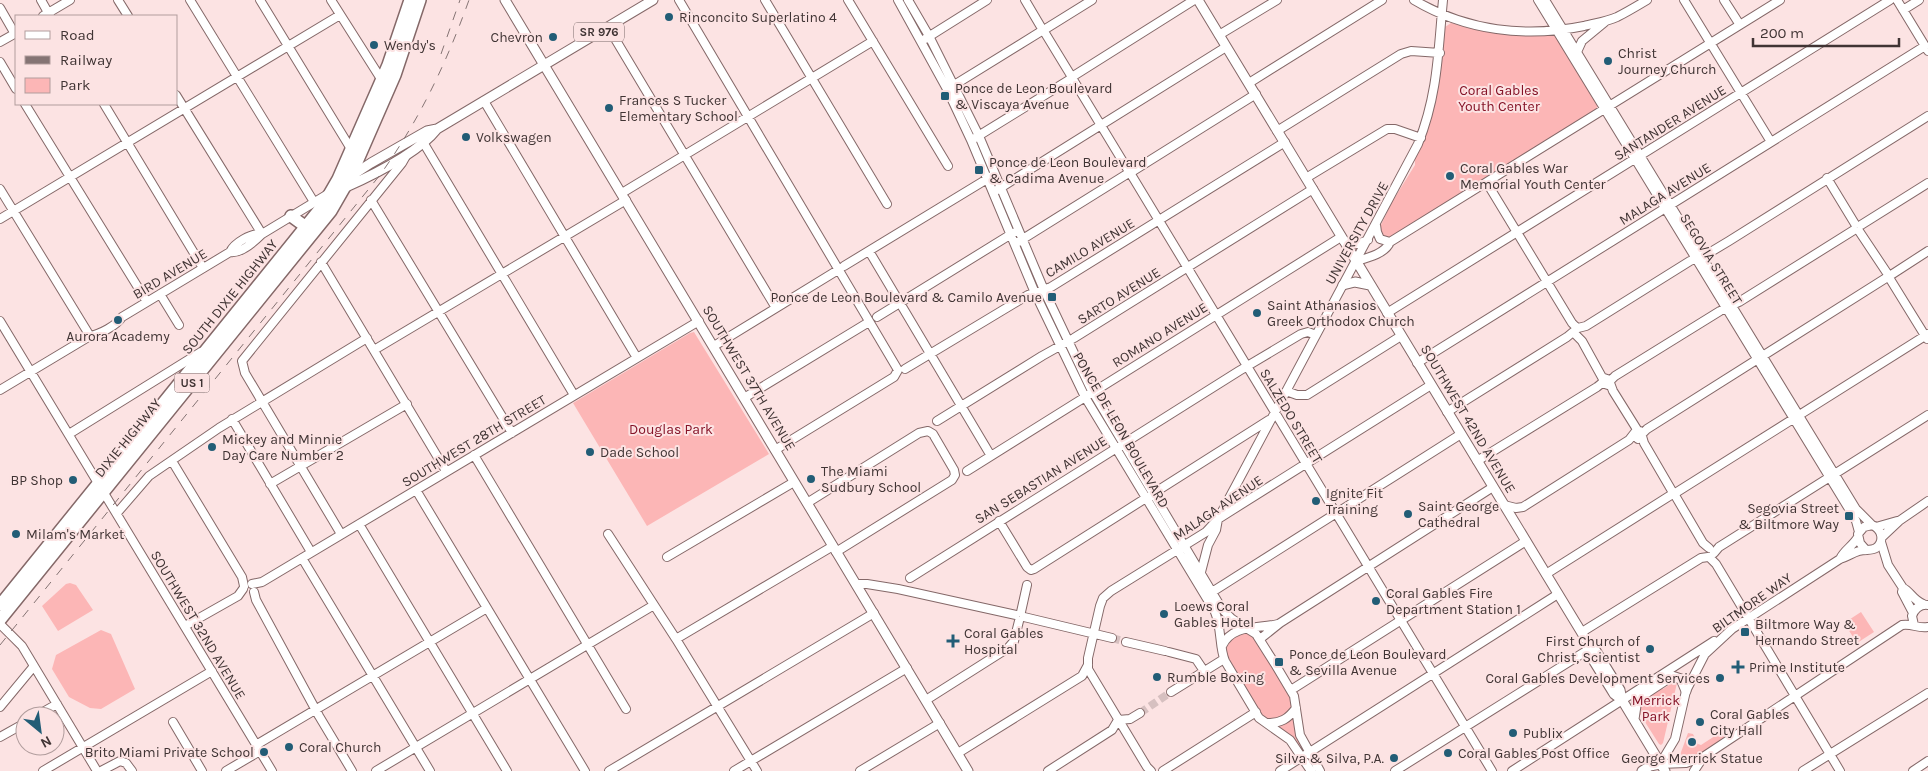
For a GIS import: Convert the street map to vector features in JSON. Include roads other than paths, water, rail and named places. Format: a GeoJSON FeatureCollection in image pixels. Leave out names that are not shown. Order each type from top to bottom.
{"type":"FeatureCollection","features":[{"type":"Feature","properties":{"kind":"highway","name":"SOUTH DIXIE HIGHWAY"},"geometry":{"type":"LineString","coordinates":[[347,183],[385,85],[414,21],[420,0]]}},
{"type":"Feature","properties":{"kind":"highway","name":"SOUTH DIXIE HIGHWAY"},"geometry":{"type":"LineString","coordinates":[[0,605],[102,487],[185,369],[208,349],[305,230],[331,192],[351,149],[385,85],[409,5]]}},
{"type":"Feature","properties":{"kind":"highway","name":"DIXIE HIGHWAY"},"geometry":{"type":"LineString","coordinates":[[0,622],[102,487],[324,222],[347,183]]}},
{"type":"Feature","properties":{"kind":"highway"},"geometry":{"type":"LineString","coordinates":[[291,216],[300,221],[305,230]]}},
{"type":"Feature","properties":{"kind":"main road","name":"SOUTHWEST 37TH AVENUE"},"geometry":{"type":"LineString","coordinates":[[505,0],[968,771]]}},
{"type":"Feature","properties":{"kind":"main road","name":"SR 976"},"geometry":{"type":"LineString","coordinates":[[347,183],[369,176],[423,142],[437,129],[653,0]]}},
{"type":"Feature","properties":{"kind":"main road","name":"SOUTHWEST 42ND AVENUE"},"geometry":{"type":"LineString","coordinates":[[1196,0],[1256,94],[1591,648],[1596,651],[1620,690],[1622,700],[1660,769]]}},
{"type":"Feature","properties":{"kind":"main road","name":"SR 976"},"geometry":{"type":"LineString","coordinates":[[347,183],[371,163],[427,131],[437,129]]}},
{"type":"Feature","properties":{"kind":"main road"},"geometry":{"type":"LineString","coordinates":[[331,192],[347,183]]}},
{"type":"Feature","properties":{"kind":"main road"},"geometry":{"type":"LineString","coordinates":[[1343,285],[1355,282],[1370,285]]}},
{"type":"Feature","properties":{"kind":"main road"},"geometry":{"type":"LineString","coordinates":[[1634,719],[1637,698],[1672,676],[1681,679],[1686,691]]}},
{"type":"Feature","properties":{"kind":"main road"},"geometry":{"type":"LineString","coordinates":[[1642,771],[1650,766],[1660,769]]}},
{"type":"Feature","properties":{"kind":"street"},"geometry":{"type":"LineString","coordinates":[[41,0],[47,15],[70,0]]}},
{"type":"Feature","properties":{"kind":"street"},"geometry":{"type":"LineString","coordinates":[[118,0],[127,15]]}},
{"type":"Feature","properties":{"kind":"street"},"geometry":{"type":"LineString","coordinates":[[190,0],[314,202]]}},
{"type":"Feature","properties":{"kind":"street"},"geometry":{"type":"LineString","coordinates":[[260,0],[351,149]]}},
{"type":"Feature","properties":{"kind":"street"},"geometry":{"type":"LineString","coordinates":[[331,0],[385,85]]}},
{"type":"Feature","properties":{"kind":"street"},"geometry":{"type":"LineString","coordinates":[[401,0],[409,5],[414,21]]}},
{"type":"Feature","properties":{"kind":"street"},"geometry":{"type":"LineString","coordinates":[[679,0],[841,268],[869,322],[896,367],[902,370]]}},
{"type":"Feature","properties":{"kind":"street"},"geometry":{"type":"LineString","coordinates":[[764,0],[887,204]]}},
{"type":"Feature","properties":{"kind":"street"},"geometry":{"type":"LineString","coordinates":[[848,0],[948,166]]}},
{"type":"Feature","properties":{"kind":"street","name":"PONCE DE LEON BOULEVARD"},"geometry":{"type":"LineString","coordinates":[[898,0],[947,90],[971,140],[1035,293],[1084,397],[1215,612],[1221,631],[1224,659],[1260,719],[1290,740],[1320,771]]}},
{"type":"Feature","properties":{"kind":"street","name":"PONCE DE LEON BOULEVARD"},"geometry":{"type":"LineString","coordinates":[[908,0],[955,85],[996,174],[1044,290],[1093,392],[1212,592],[1226,613],[1260,639],[1295,699],[1300,735],[1311,771]]}},
{"type":"Feature","properties":{"kind":"street"},"geometry":{"type":"LineString","coordinates":[[921,41],[987,0]]}},
{"type":"Feature","properties":{"kind":"street","name":"SALZEDO STREET"},"geometry":{"type":"LineString","coordinates":[[1025,0],[1247,366],[1273,416],[1306,464],[1492,771]]}},
{"type":"Feature","properties":{"kind":"street"},"geometry":{"type":"LineString","coordinates":[[947,90],[1092,0]]}},
{"type":"Feature","properties":{"kind":"street"},"geometry":{"type":"LineString","coordinates":[[971,140],[1196,0]]}},
{"type":"Feature","properties":{"kind":"street"},"geometry":{"type":"LineString","coordinates":[[1219,35],[1277,0]]}},
{"type":"Feature","properties":{"kind":"street"},"geometry":{"type":"LineString","coordinates":[[1248,83],[1382,0]]}},
{"type":"Feature","properties":{"kind":"street"},"geometry":{"type":"LineString","coordinates":[[1414,0],[1442,14],[1476,26],[1524,32],[1560,30],[1606,21],[1647,0]]}},
{"type":"Feature","properties":{"kind":"street","name":"UNIVERSITY DRIVE"},"geometry":{"type":"LineString","coordinates":[[1201,572],[1218,519],[1376,226],[1421,138],[1432,101],[1440,53],[1443,0]]}},
{"type":"Feature","properties":{"kind":"street","name":"SEGOVIA STREET"},"geometry":{"type":"LineString","coordinates":[[1538,0],[1578,52],[1608,108]]}},
{"type":"Feature","properties":{"kind":"street","name":"SEGOVIA STREET"},"geometry":{"type":"LineString","coordinates":[[1545,0],[1560,30],[1833,476],[1858,512],[1874,526]]}},
{"type":"Feature","properties":{"kind":"street"},"geometry":{"type":"LineString","coordinates":[[1684,0],[1771,142]]}},
{"type":"Feature","properties":{"kind":"street"},"geometry":{"type":"LineString","coordinates":[[1724,0],[1740,25]]}},
{"type":"Feature","properties":{"kind":"street"},"geometry":{"type":"LineString","coordinates":[[1356,261],[1371,256],[1388,246],[1390,242],[1780,0]]}},
{"type":"Feature","properties":{"kind":"street","name":"SANTANDER AVENUE"},"geometry":{"type":"LineString","coordinates":[[1387,313],[1890,0]]}},
{"type":"Feature","properties":{"kind":"street"},"geometry":{"type":"LineString","coordinates":[[1897,0],[1927,49]]}},
{"type":"Feature","properties":{"kind":"street"},"geometry":{"type":"LineString","coordinates":[[1903,10],[1918,0]]}},
{"type":"Feature","properties":{"kind":"street"},"geometry":{"type":"LineString","coordinates":[[0,8],[15,31]]}},
{"type":"Feature","properties":{"kind":"street"},"geometry":{"type":"LineString","coordinates":[[0,219],[340,16]]}},
{"type":"Feature","properties":{"kind":"street"},"geometry":{"type":"LineString","coordinates":[[1578,52],[1582,41],[1606,21]]}},
{"type":"Feature","properties":{"kind":"street"},"geometry":{"type":"LineString","coordinates":[[608,27],[776,308]]}},
{"type":"Feature","properties":{"kind":"street"},"geometry":{"type":"LineString","coordinates":[[0,42],[15,34]]}},
{"type":"Feature","properties":{"kind":"street"},"geometry":{"type":"LineString","coordinates":[[374,350],[565,236],[685,155],[873,41]]}},
{"type":"Feature","properties":{"kind":"street"},"geometry":{"type":"LineString","coordinates":[[993,192],[1226,47]]}},
{"type":"Feature","properties":{"kind":"street","name":"MALAGA AVENUE"},"geometry":{"type":"LineString","coordinates":[[1417,363],[1771,142],[1927,49]]}},
{"type":"Feature","properties":{"kind":"street"},"geometry":{"type":"LineString","coordinates":[[1277,131],[1401,54],[1411,51],[1440,53]]}},
{"type":"Feature","properties":{"kind":"street"},"geometry":{"type":"LineString","coordinates":[[0,62],[15,87]]}},
{"type":"Feature","properties":{"kind":"street"},"geometry":{"type":"LineString","coordinates":[[1014,244],[1256,94]]}},
{"type":"Feature","properties":{"kind":"street"},"geometry":{"type":"LineString","coordinates":[[178,97],[262,234]]}},
{"type":"Feature","properties":{"kind":"street"},"geometry":{"type":"LineString","coordinates":[[484,101],[637,358]]}},
{"type":"Feature","properties":{"kind":"street"},"geometry":{"type":"LineString","coordinates":[[26,105],[147,302]]}},
{"type":"Feature","properties":{"kind":"street"},"geometry":{"type":"LineString","coordinates":[[105,105],[203,268]]}},
{"type":"Feature","properties":{"kind":"street"},"geometry":{"type":"LineString","coordinates":[[1447,412],[1699,257],[1736,237],[1928,116]]}},
{"type":"Feature","properties":{"kind":"street"},"geometry":{"type":"LineString","coordinates":[[1306,178],[1384,131],[1395,129],[1421,138]]}},
{"type":"Feature","properties":{"kind":"street"},"geometry":{"type":"LineString","coordinates":[[423,142],[574,396]]}},
{"type":"Feature","properties":{"kind":"street","name":"CAMILO AVENUE"},"geometry":{"type":"LineString","coordinates":[[775,450],[894,377],[902,370],[1035,293],[1051,287],[1284,142]]}},
{"type":"Feature","properties":{"kind":"street"},"geometry":{"type":"LineString","coordinates":[[341,534],[245,373],[242,363],[246,355],[401,164],[407,153]]}},
{"type":"Feature","properties":{"kind":"street"},"geometry":{"type":"LineString","coordinates":[[714,346],[996,174]]}},
{"type":"Feature","properties":{"kind":"street"},"geometry":{"type":"LineString","coordinates":[[1546,574],[1796,416],[1927,337],[1827,178]]}},
{"type":"Feature","properties":{"kind":"street"},"geometry":{"type":"LineString","coordinates":[[1487,183],[1840,771]]}},
{"type":"Feature","properties":{"kind":"street"},"geometry":{"type":"LineString","coordinates":[[1478,461],[1928,183]]}},
{"type":"Feature","properties":{"kind":"street"},"geometry":{"type":"LineString","coordinates":[[0,189],[90,336]]}},
{"type":"Feature","properties":{"kind":"street","name":"SARTO AVENUE"},"geometry":{"type":"LineString","coordinates":[[937,421],[1313,190]]}},
{"type":"Feature","properties":{"kind":"street","name":"BIRD AVENUE"},"geometry":{"type":"LineString","coordinates":[[0,390],[90,336],[96,335],[119,321],[122,317],[230,252],[234,253],[331,192]]}},
{"type":"Feature","properties":{"kind":"street"},"geometry":{"type":"LineString","coordinates":[[371,200],[512,433]]}},
{"type":"Feature","properties":{"kind":"street"},"geometry":{"type":"LineString","coordinates":[[1376,226],[1376,232],[1380,239],[1390,242]]}},
{"type":"Feature","properties":{"kind":"street"},"geometry":{"type":"LineString","coordinates":[[876,317],[1018,230]]}},
{"type":"Feature","properties":{"kind":"street"},"geometry":{"type":"LineString","coordinates":[[1342,239],[1357,244],[1368,240]]}},
{"type":"Feature","properties":{"kind":"street","name":"ROMANO AVENUE"},"geometry":{"type":"LineString","coordinates":[[967,471],[1216,315],[1342,239]]}},
{"type":"Feature","properties":{"kind":"street"},"geometry":{"type":"LineString","coordinates":[[868,251],[991,456]]}},
{"type":"Feature","properties":{"kind":"street"},"geometry":{"type":"LineString","coordinates":[[1504,505],[1519,508],[1530,502],[1928,251]]}},
{"type":"Feature","properties":{"kind":"street"},"geometry":{"type":"LineString","coordinates":[[321,262],[446,471]]}},
{"type":"Feature","properties":{"kind":"street"},"geometry":{"type":"LineString","coordinates":[[160,294],[179,326]]}},
{"type":"Feature","properties":{"kind":"street","name":"SOUTHWEST 32ND AVENUE"},"geometry":{"type":"LineString","coordinates":[[0,321],[272,771]]}},
{"type":"Feature","properties":{"kind":"street","name":"SOUTHWEST 28TH STREET"},"geometry":{"type":"LineString","coordinates":[[185,626],[250,590],[446,471],[699,322]]}},
{"type":"Feature","properties":{"kind":"street"},"geometry":{"type":"LineString","coordinates":[[744,398],[869,322]]}},
{"type":"Feature","properties":{"kind":"street","name":"SAN SEBASTIAN AVENUE"},"geometry":{"type":"LineString","coordinates":[[910,578],[1247,366],[1304,333],[1316,335]]}},
{"type":"Feature","properties":{"kind":"street"},"geometry":{"type":"LineString","coordinates":[[1286,391],[1297,395],[1307,395],[1401,336]]}},
{"type":"Feature","properties":{"kind":"street"},"geometry":{"type":"LineString","coordinates":[[117,513],[145,480],[232,419],[367,338]]}},
{"type":"Feature","properties":{"kind":"street"},"geometry":{"type":"LineString","coordinates":[[69,434],[185,369]]}},
{"type":"Feature","properties":{"kind":"street","name":"MALAGA AVENUE"},"geometry":{"type":"LineString","coordinates":[[1088,672],[1093,634],[1100,606],[1106,594],[1206,532],[1218,519],[1431,385]]}},
{"type":"Feature","properties":{"kind":"street"},"geometry":{"type":"LineString","coordinates":[[270,484],[407,404]]}},
{"type":"Feature","properties":{"kind":"street"},"geometry":{"type":"LineString","coordinates":[[1582,632],[1928,415]]}},
{"type":"Feature","properties":{"kind":"street"},"geometry":{"type":"LineString","coordinates":[[999,521],[1026,566],[1031,570],[1238,442],[1273,416]]}},
{"type":"Feature","properties":{"kind":"street"},"geometry":{"type":"LineString","coordinates":[[232,419],[311,552]]}},
{"type":"Feature","properties":{"kind":"street"},"geometry":{"type":"LineString","coordinates":[[676,639],[950,482],[955,475],[953,467],[933,434],[928,431],[919,433],[807,503]]}},
{"type":"Feature","properties":{"kind":"street"},"geometry":{"type":"LineString","coordinates":[[1212,592],[1461,434]]}},
{"type":"Feature","properties":{"kind":"street"},"geometry":{"type":"LineString","coordinates":[[1238,442],[1245,441],[1257,447]]}},
{"type":"Feature","properties":{"kind":"street"},"geometry":{"type":"LineString","coordinates":[[474,455],[626,709]]}},
{"type":"Feature","properties":{"kind":"street"},"geometry":{"type":"LineString","coordinates":[[172,461],[250,590],[352,771]]}},
{"type":"Feature","properties":{"kind":"street","name":"SEGOVIA STREET"},"geometry":{"type":"LineString","coordinates":[[1833,476],[1854,517],[1858,534]]}},
{"type":"Feature","properties":{"kind":"street"},"geometry":{"type":"LineString","coordinates":[[667,557],[794,482]]}},
{"type":"Feature","properties":{"kind":"street"},"geometry":{"type":"LineString","coordinates":[[1260,639],[1280,623],[1493,487]]}},
{"type":"Feature","properties":{"kind":"street"},"geometry":{"type":"LineString","coordinates":[[416,490],[585,771]]}},
{"type":"Feature","properties":{"kind":"street"},"geometry":{"type":"LineString","coordinates":[[1868,550],[1876,548],[1881,539],[1900,521],[1928,502]]}},
{"type":"Feature","properties":{"kind":"street"},"geometry":{"type":"LineString","coordinates":[[1888,565],[1878,555],[1861,546],[1858,534],[1865,526],[1900,521]]}},
{"type":"Feature","properties":{"kind":"street"},"geometry":{"type":"LineString","coordinates":[[359,524],[507,771]]}},
{"type":"Feature","properties":{"kind":"street"},"geometry":{"type":"LineString","coordinates":[[1874,526],[1880,532],[1888,565],[1903,588],[1906,589],[1915,601],[1925,604]]}},
{"type":"Feature","properties":{"kind":"street"},"geometry":{"type":"LineString","coordinates":[[608,534],[676,639],[757,771]]}},
{"type":"Feature","properties":{"kind":"street","name":"BILTMORE WAY"},"geometry":{"type":"LineString","coordinates":[[1840,559],[1842,553],[1852,546],[1858,534]]}},
{"type":"Feature","properties":{"kind":"street"},"geometry":{"type":"LineString","coordinates":[[1290,690],[1526,542]]}},
{"type":"Feature","properties":{"kind":"street","name":"BILTMORE WAY"},"geometry":{"type":"LineString","coordinates":[[1660,769],[1675,738],[1686,691],[1705,654],[1732,629],[1840,559],[1868,550]]}},
{"type":"Feature","properties":{"kind":"street"},"geometry":{"type":"LineString","coordinates":[[302,558],[430,771]]}},
{"type":"Feature","properties":{"kind":"street"},"geometry":{"type":"LineString","coordinates":[[856,584],[898,589],[1112,638]]}},
{"type":"Feature","properties":{"kind":"street"},"geometry":{"type":"LineString","coordinates":[[926,700],[1008,648],[1014,640],[1027,585]]}},
{"type":"Feature","properties":{"kind":"street"},"geometry":{"type":"LineString","coordinates":[[1903,588],[1902,592],[1913,613],[1912,618],[1923,628]]}},
{"type":"Feature","properties":{"kind":"street"},"geometry":{"type":"LineString","coordinates":[[1280,771],[1558,594]]}},
{"type":"Feature","properties":{"kind":"street"},"geometry":{"type":"LineString","coordinates":[[1913,613],[1925,604]]}},
{"type":"Feature","properties":{"kind":"street"},"geometry":{"type":"LineString","coordinates":[[376,771],[654,605]]}},
{"type":"Feature","properties":{"kind":"street"},"geometry":{"type":"LineString","coordinates":[[226,771],[316,710],[487,608]]}},
{"type":"Feature","properties":{"kind":"street"},"geometry":{"type":"LineString","coordinates":[[608,771],[874,613]]}},
{"type":"Feature","properties":{"kind":"street"},"geometry":{"type":"LineString","coordinates":[[0,622],[17,640],[34,666],[97,771]]}},
{"type":"Feature","properties":{"kind":"street"},"geometry":{"type":"LineString","coordinates":[[1222,646],[1231,634],[1247,628],[1280,623]]}},
{"type":"Feature","properties":{"kind":"street"},"geometry":{"type":"LineString","coordinates":[[1660,769],[1703,757],[1898,627],[1906,624],[1923,628]]}},
{"type":"Feature","properties":{"kind":"street"},"geometry":{"type":"LineString","coordinates":[[1512,771],[1732,629]]}},
{"type":"Feature","properties":{"kind":"street"},"geometry":{"type":"LineString","coordinates":[[1126,642],[1196,659],[1204,671]]}},
{"type":"Feature","properties":{"kind":"street"},"geometry":{"type":"LineString","coordinates":[[1395,771],[1591,648]]}},
{"type":"Feature","properties":{"kind":"street"},"geometry":{"type":"LineString","coordinates":[[1171,692],[1224,659]]}},
{"type":"Feature","properties":{"kind":"street"},"geometry":{"type":"LineString","coordinates":[[0,707],[34,666]]}},
{"type":"Feature","properties":{"kind":"street"},"geometry":{"type":"LineString","coordinates":[[734,771],[906,668]]}},
{"type":"Feature","properties":{"kind":"street"},"geometry":{"type":"LineString","coordinates":[[43,771],[212,671]]}},
{"type":"Feature","properties":{"kind":"street"},"geometry":{"type":"LineString","coordinates":[[958,753],[1088,672],[1148,770]]}},
{"type":"Feature","properties":{"kind":"street"},"geometry":{"type":"LineString","coordinates":[[1803,771],[1928,693]]}},
{"type":"Feature","properties":{"kind":"street"},"geometry":{"type":"LineString","coordinates":[[54,706],[57,704]]}},
{"type":"Feature","properties":{"kind":"street"},"geometry":{"type":"LineString","coordinates":[[1268,723],[1286,720],[1296,708]]}},
{"type":"Feature","properties":{"kind":"street"},"geometry":{"type":"LineString","coordinates":[[1124,730],[1130,719],[1140,712]]}},
{"type":"Feature","properties":{"kind":"street"},"geometry":{"type":"LineString","coordinates":[[1163,771],[1250,720],[1256,712]]}},
{"type":"Feature","properties":{"kind":"street"},"geometry":{"type":"LineString","coordinates":[[1118,720],[1130,719]]}},
{"type":"Feature","properties":{"kind":"street"},"geometry":{"type":"LineString","coordinates":[[1048,771],[1112,730],[1118,720]]}},
{"type":"Feature","properties":{"kind":"street"},"geometry":{"type":"LineString","coordinates":[[173,722],[202,771]]}},
{"type":"Feature","properties":{"kind":"street"},"geometry":{"type":"LineString","coordinates":[[860,771],[940,723]]}},
{"type":"Feature","properties":{"kind":"street"},"geometry":{"type":"LineString","coordinates":[[0,737],[15,728]]}},
{"type":"Feature","properties":{"kind":"street"},"geometry":{"type":"LineString","coordinates":[[1112,730],[1124,730]]}},
{"type":"Feature","properties":{"kind":"street"},"geometry":{"type":"LineString","coordinates":[[1694,771],[1703,757]]}},
{"type":"Feature","properties":{"kind":"street"},"geometry":{"type":"LineString","coordinates":[[101,771],[116,762],[124,762],[132,771]]}},
{"type":"Feature","properties":{"kind":"street"},"geometry":{"type":"LineString","coordinates":[[1913,771],[1928,762]]}},
{"type":"Feature","properties":{"kind":"tunnel"},"geometry":{"type":"LineString","coordinates":[[1112,638],[1126,642]]}},
{"type":"Feature","properties":{"kind":"tunnel"},"geometry":{"type":"LineString","coordinates":[[1140,713],[1171,692]]}},
{"type":"Feature","properties":{"kind":"railway"},"geometry":{"type":"LineString","coordinates":[[441,54],[460,0]]}},
{"type":"Feature","properties":{"kind":"railway"},"geometry":{"type":"LineString","coordinates":[[0,645],[380,175],[420,112],[441,69],[469,0]]}},
{"type":"Feature","properties":{"kind":"place","name":"Rinconcito Superlatino 4"},"geometry":{"type":"Point","coordinates":[669,17]}},
{"type":"Feature","properties":{"kind":"place","name":"Chevron"},"geometry":{"type":"Point","coordinates":[553,37]}},
{"type":"Feature","properties":{"kind":"place","name":"Wendy's"},"geometry":{"type":"Point","coordinates":[374,45]}},
{"type":"Feature","properties":{"kind":"place","name":"Christ Journey Church"},"geometry":{"type":"Point","coordinates":[1608,61]}},
{"type":"Feature","properties":{"kind":"place","name":"Ponce de Leon Boulevard & Viscaya Avenue"},"geometry":{"type":"Point","coordinates":[945,96]}},
{"type":"Feature","properties":{"kind":"place","name":"Frances S Tucker Elementary School"},"geometry":{"type":"Point","coordinates":[609,108]}},
{"type":"Feature","properties":{"kind":"place","name":"Volkswagen"},"geometry":{"type":"Point","coordinates":[466,137]}},
{"type":"Feature","properties":{"kind":"place","name":"Ponce de Leon Boulevard & Cadima Avenue"},"geometry":{"type":"Point","coordinates":[979,170]}},
{"type":"Feature","properties":{"kind":"place","name":"Coral Gables War Memorial Youth Center"},"geometry":{"type":"Point","coordinates":[1450,176]}},
{"type":"Feature","properties":{"kind":"place","name":"Ponce de Leon Boulevard & Camilo Avenue"},"geometry":{"type":"Point","coordinates":[1052,297]}},
{"type":"Feature","properties":{"kind":"place","name":"Saint Athanasios Greek Orthodox Church"},"geometry":{"type":"Point","coordinates":[1257,313]}},
{"type":"Feature","properties":{"kind":"place","name":"Aurora Academy"},"geometry":{"type":"Point","coordinates":[118,320]}},
{"type":"Feature","properties":{"kind":"place","name":"Mickey and Minnie Day Care Number 2"},"geometry":{"type":"Point","coordinates":[212,447]}},
{"type":"Feature","properties":{"kind":"place","name":"Dade School"},"geometry":{"type":"Point","coordinates":[590,452]}},
{"type":"Feature","properties":{"kind":"place","name":"The Miami Sudbury School"},"geometry":{"type":"Point","coordinates":[811,479]}},
{"type":"Feature","properties":{"kind":"place","name":"BP Shop"},"geometry":{"type":"Point","coordinates":[73,480]}},
{"type":"Feature","properties":{"kind":"place","name":"Ignite Fit Training"},"geometry":{"type":"Point","coordinates":[1316,501]}},
{"type":"Feature","properties":{"kind":"place","name":"Saint George Cathedral"},"geometry":{"type":"Point","coordinates":[1408,514]}},
{"type":"Feature","properties":{"kind":"place","name":"Segovia Street & Biltmore Way"},"geometry":{"type":"Point","coordinates":[1849,516]}},
{"type":"Feature","properties":{"kind":"place","name":"Milam's Market"},"geometry":{"type":"Point","coordinates":[16,534]}},
{"type":"Feature","properties":{"kind":"place","name":"Coral Gables Fire Department Station 1"},"geometry":{"type":"Point","coordinates":[1376,601]}},
{"type":"Feature","properties":{"kind":"place","name":"Loews Coral Gables Hotel"},"geometry":{"type":"Point","coordinates":[1164,614]}},
{"type":"Feature","properties":{"kind":"place","name":"Biltmore Way & Hernando Street"},"geometry":{"type":"Point","coordinates":[1745,632]}},
{"type":"Feature","properties":{"kind":"place","name":"Coral Gables Hospital"},"geometry":{"type":"Point","coordinates":[953,641]}},
{"type":"Feature","properties":{"kind":"place","name":"First Church of Christ, Scientist"},"geometry":{"type":"Point","coordinates":[1650,649]}},
{"type":"Feature","properties":{"kind":"place","name":"Ponce de Leon Boulevard & Sevilla Avenue"},"geometry":{"type":"Point","coordinates":[1279,662]}},
{"type":"Feature","properties":{"kind":"place","name":"Prime Institute"},"geometry":{"type":"Point","coordinates":[1738,667]}},
{"type":"Feature","properties":{"kind":"place","name":"Rumble Boxing"},"geometry":{"type":"Point","coordinates":[1157,677]}},
{"type":"Feature","properties":{"kind":"place","name":"Coral Gables Development Services"},"geometry":{"type":"Point","coordinates":[1720,678]}},
{"type":"Feature","properties":{"kind":"place","name":"Coral Gables City Hall"},"geometry":{"type":"Point","coordinates":[1700,722]}},
{"type":"Feature","properties":{"kind":"place","name":"Publix"},"geometry":{"type":"Point","coordinates":[1513,733]}},
{"type":"Feature","properties":{"kind":"place","name":"George Merrick Statue"},"geometry":{"type":"Point","coordinates":[1692,742]}},
{"type":"Feature","properties":{"kind":"place","name":"Coral Church"},"geometry":{"type":"Point","coordinates":[289,747]}},
{"type":"Feature","properties":{"kind":"place","name":"Brito Miami Private School"},"geometry":{"type":"Point","coordinates":[264,752]}},
{"type":"Feature","properties":{"kind":"place","name":"Coral Gables Post Office"},"geometry":{"type":"Point","coordinates":[1448,753]}},
{"type":"Feature","properties":{"kind":"place","name":"Silva & Silva, P.A."},"geometry":{"type":"Point","coordinates":[1394,758]}},
{"type":"Feature","properties":{"kind":"park label","name":"Coral Gables Youth Center"},"geometry":{"type":"Point","coordinates":[1499,98]}},
{"type":"Feature","properties":{"kind":"park label","name":"Douglas Park"},"geometry":{"type":"Point","coordinates":[671,429]}},
{"type":"Feature","properties":{"kind":"park label","name":"Merrick Park"},"geometry":{"type":"Point","coordinates":[1656,708]}}]}
